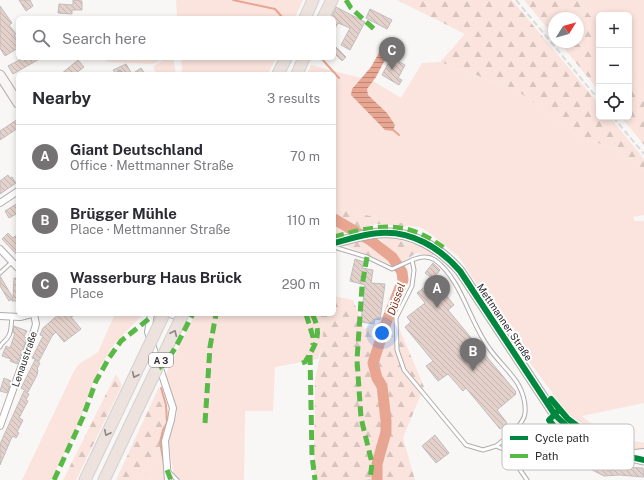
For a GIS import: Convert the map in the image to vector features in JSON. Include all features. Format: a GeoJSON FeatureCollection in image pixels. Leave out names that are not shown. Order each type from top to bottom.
{"type":"FeatureCollection","features":[{"type":"Feature","properties":{"kind":"highway"},"geometry":{"type":"LineString","coordinates":[[306,16],[313,0]]}},
{"type":"Feature","properties":{"kind":"highway"},"geometry":{"type":"LineString","coordinates":[[324,16],[332,0]]}},
{"type":"Feature","properties":{"kind":"highway"},"geometry":{"type":"LineString","coordinates":[[279,72],[285,60]]}},
{"type":"Feature","properties":{"kind":"highway"},"geometry":{"type":"LineString","coordinates":[[298,72],[303,60]]}},
{"type":"Feature","properties":{"kind":"highway","name":"A 3"},"geometry":{"type":"LineString","coordinates":[[85,480],[163,316]]}},
{"type":"Feature","properties":{"kind":"highway","name":"A 3"},"geometry":{"type":"LineString","coordinates":[[104,480],[182,316]]}},
{"type":"Feature","properties":{"kind":"main road"},"geometry":{"type":"LineString","coordinates":[[0,75],[16,100]]}},
{"type":"Feature","properties":{"kind":"main road","name":"Mettmanner Straße"},"geometry":{"type":"LineString","coordinates":[[336,242],[374,233],[394,233],[414,238],[430,245],[444,254],[460,271],[554,415],[564,424]]}},
{"type":"Feature","properties":{"kind":"main road","name":"Mettmanner Straße"},"geometry":{"type":"LineString","coordinates":[[634,458],[644,460]]}},
{"type":"Feature","properties":{"kind":"street"},"geometry":{"type":"LineString","coordinates":[[0,203],[16,192]]}},
{"type":"Feature","properties":{"kind":"street"},"geometry":{"type":"LineString","coordinates":[[0,249],[16,266]]}},
{"type":"Feature","properties":{"kind":"street"},"geometry":{"type":"LineString","coordinates":[[0,316],[19,316]]}},
{"type":"Feature","properties":{"kind":"street","name":"Lenaustraße"},"geometry":{"type":"LineString","coordinates":[[0,426],[34,331],[36,324],[34,316]]}},
{"type":"Feature","properties":{"kind":"street"},"geometry":{"type":"LineString","coordinates":[[151,316],[148,332],[173,408],[165,441],[168,480]]}},
{"type":"Feature","properties":{"kind":"street"},"geometry":{"type":"LineString","coordinates":[[634,458],[635,454],[644,453]]}},
{"type":"Feature","properties":{"kind":"lane"},"geometry":{"type":"LineString","coordinates":[[336,248],[367,257],[392,269],[422,256],[433,259],[447,272],[454,280],[476,328],[488,348],[517,383],[523,395],[525,401],[525,415],[519,424]]}},
{"type":"Feature","properties":{"kind":"lane"},"geometry":{"type":"LineString","coordinates":[[412,260],[414,270],[412,286],[396,318],[398,350],[404,370],[466,446],[483,450],[496,446],[502,441]]}},
{"type":"Feature","properties":{"kind":"lane"},"geometry":{"type":"LineString","coordinates":[[0,273],[12,262]]}},
{"type":"Feature","properties":{"kind":"lane"},"geometry":{"type":"LineString","coordinates":[[0,347],[2,342],[8,337],[12,317]]}},
{"type":"Feature","properties":{"kind":"lane"},"geometry":{"type":"LineString","coordinates":[[496,446],[502,449]]}},
{"type":"Feature","properties":{"kind":"lane"},"geometry":{"type":"LineString","coordinates":[[167,470],[177,480]]}},
{"type":"Feature","properties":{"kind":"lane"},"geometry":{"type":"LineString","coordinates":[[520,470],[527,480]]}},
{"type":"Feature","properties":{"kind":"green space"},"geometry":{"type":"Polygon","coordinates":[[[176,0],[303,0],[296,16],[177,16],[176,0]]]}},
{"type":"Feature","properties":{"kind":"green space"},"geometry":{"type":"Polygon","coordinates":[[[397,0],[512,0],[548,43],[548,48],[552,48],[596,100],[596,120],[612,120],[644,159],[644,171],[616,149],[580,137],[515,89],[440,62],[465,34],[397,0]]]}},
{"type":"Feature","properties":{"kind":"green space"},"geometry":{"type":"Polygon","coordinates":[[[524,0],[577,0],[596,22],[596,87],[564,48],[584,48],[584,12],[548,12],[548,29],[524,0]]]}},
{"type":"Feature","properties":{"kind":"green space"},"geometry":{"type":"Polygon","coordinates":[[[577,0],[644,0],[644,100],[632,78],[632,12],[596,12],[596,22],[577,0]]]}},
{"type":"Feature","properties":{"kind":"green space"},"geometry":{"type":"Polygon","coordinates":[[[104,60],[160,60],[151,64],[109,62],[104,60]]]}},
{"type":"Feature","properties":{"kind":"green space"},"geometry":{"type":"Polygon","coordinates":[[[162,60],[173,60],[176,72],[156,72],[153,67],[162,60]]]}},
{"type":"Feature","properties":{"kind":"green space"},"geometry":{"type":"Polygon","coordinates":[[[181,60],[275,60],[269,72],[180,72],[182,70],[181,60]]]}},
{"type":"Feature","properties":{"kind":"green space"},"geometry":{"type":"Polygon","coordinates":[[[440,62],[515,89],[580,137],[616,149],[644,171],[644,215],[633,217],[635,221],[644,221],[644,403],[582,416],[592,424],[578,424],[554,400],[552,392],[519,348],[459,257],[420,227],[336,208],[336,72],[308,72],[311,65],[373,81],[401,98],[422,63],[440,62]]]}},
{"type":"Feature","properties":{"kind":"green space"},"geometry":{"type":"Polygon","coordinates":[[[632,78],[644,100],[644,145],[623,120],[632,120],[632,78]]]}},
{"type":"Feature","properties":{"kind":"green space"},"geometry":{"type":"Polygon","coordinates":[[[336,208],[420,227],[376,224],[336,235],[336,208]]]}},
{"type":"Feature","properties":{"kind":"green space"},"geometry":{"type":"Polygon","coordinates":[[[393,238],[422,247],[434,254],[430,256],[417,253],[401,262],[380,239],[393,238]]]}},
{"type":"Feature","properties":{"kind":"green space"},"geometry":{"type":"Polygon","coordinates":[[[364,239],[392,262],[394,266],[342,244],[364,239]]]}},
{"type":"Feature","properties":{"kind":"green space"},"geometry":{"type":"Polygon","coordinates":[[[336,296],[353,300],[364,329],[394,316],[424,387],[403,438],[415,480],[314,480],[315,380],[322,346],[324,322],[319,316],[336,316],[336,296]]]}},
{"type":"Feature","properties":{"kind":"green space"},"geometry":{"type":"Polygon","coordinates":[[[114,316],[141,316],[114,344],[100,367],[77,428],[51,480],[22,480],[74,371],[79,364],[98,352],[114,316]]]}},
{"type":"Feature","properties":{"kind":"green space"},"geometry":{"type":"Polygon","coordinates":[[[194,316],[319,316],[324,322],[322,346],[318,359],[275,367],[273,411],[245,411],[244,480],[173,480],[169,441],[177,413],[165,376],[194,316]]]}},
{"type":"Feature","properties":{"kind":"green space"},"geometry":{"type":"Polygon","coordinates":[[[116,374],[122,385],[76,480],[63,480],[116,374]]]}},
{"type":"Feature","properties":{"kind":"green space"},"geometry":{"type":"Polygon","coordinates":[[[159,387],[168,411],[161,447],[143,480],[116,480],[159,387]]]}},
{"type":"Feature","properties":{"kind":"green space"},"geometry":{"type":"Polygon","coordinates":[[[634,441],[644,443],[644,449],[634,450],[634,441]]]}},
{"type":"Feature","properties":{"kind":"green space"},"geometry":{"type":"Polygon","coordinates":[[[161,447],[165,461],[165,480],[143,480],[161,447]]]}},
{"type":"Feature","properties":{"kind":"shaded area"},"geometry":{"type":"Polygon","coordinates":[[[381,49],[387,50],[388,54],[376,77],[367,89],[368,95],[387,113],[395,125],[393,131],[385,130],[351,95],[352,89],[371,67],[381,49]]]}},
{"type":"Feature","properties":{"kind":"building"},"geometry":{"type":"Polygon","coordinates":[[[19,0],[30,0],[33,6],[26,11],[19,0]]]}},
{"type":"Feature","properties":{"kind":"building"},"geometry":{"type":"Polygon","coordinates":[[[73,0],[82,1],[82,10],[72,10],[72,14],[58,13],[59,4],[73,5],[73,0]]]}},
{"type":"Feature","properties":{"kind":"building"},"geometry":{"type":"Polygon","coordinates":[[[0,6],[12,23],[9,25],[16,34],[14,35],[16,38],[16,49],[5,56],[0,48],[0,6]]]}},
{"type":"Feature","properties":{"kind":"building"},"geometry":{"type":"Polygon","coordinates":[[[336,7],[365,22],[350,50],[341,45],[350,28],[338,23],[336,26],[336,16],[332,16],[336,7]]]}},
{"type":"Feature","properties":{"kind":"building"},"geometry":{"type":"Polygon","coordinates":[[[370,9],[392,20],[387,29],[366,18],[370,9]]]}},
{"type":"Feature","properties":{"kind":"building"},"geometry":{"type":"Polygon","coordinates":[[[336,47],[346,57],[342,61],[336,55],[336,47]]]}},
{"type":"Feature","properties":{"kind":"building"},"geometry":{"type":"Polygon","coordinates":[[[391,52],[396,54],[394,59],[405,65],[398,78],[402,80],[399,85],[382,75],[391,58],[388,57],[391,52]]]}},
{"type":"Feature","properties":{"kind":"building"},"geometry":{"type":"Polygon","coordinates":[[[19,60],[38,60],[13,74],[8,66],[19,60]]]}},
{"type":"Feature","properties":{"kind":"building"},"geometry":{"type":"Polygon","coordinates":[[[78,60],[84,67],[78,72],[63,72],[78,60]]]}},
{"type":"Feature","properties":{"kind":"building"},"geometry":{"type":"Polygon","coordinates":[[[126,64],[131,72],[122,72],[120,70],[114,72],[113,70],[126,64]]]}},
{"type":"Feature","properties":{"kind":"building"},"geometry":{"type":"Polygon","coordinates":[[[141,68],[144,72],[135,72],[141,68]]]}},
{"type":"Feature","properties":{"kind":"building"},"geometry":{"type":"Polygon","coordinates":[[[16,120],[16,129],[0,140],[0,131],[16,120]]]}},
{"type":"Feature","properties":{"kind":"building"},"geometry":{"type":"Polygon","coordinates":[[[8,175],[10,178],[12,177],[16,183],[0,194],[0,181],[8,175]]]}},
{"type":"Feature","properties":{"kind":"building"},"geometry":{"type":"Polygon","coordinates":[[[16,204],[16,214],[9,218],[5,211],[16,204]]]}},
{"type":"Feature","properties":{"kind":"building"},"geometry":{"type":"Polygon","coordinates":[[[8,233],[13,238],[16,236],[16,254],[2,239],[8,233]]]}},
{"type":"Feature","properties":{"kind":"building"},"geometry":{"type":"Polygon","coordinates":[[[355,259],[364,262],[362,268],[373,270],[371,283],[385,284],[380,320],[375,319],[374,324],[361,322],[365,285],[350,281],[355,259]]]}},
{"type":"Feature","properties":{"kind":"building"},"geometry":{"type":"Polygon","coordinates":[[[433,263],[440,270],[433,279],[425,273],[433,263]]]}},
{"type":"Feature","properties":{"kind":"building"},"geometry":{"type":"Polygon","coordinates":[[[0,276],[13,298],[14,278],[16,278],[16,301],[12,301],[13,299],[9,301],[0,286],[0,276]]]}},
{"type":"Feature","properties":{"kind":"building"},"geometry":{"type":"Polygon","coordinates":[[[431,282],[442,295],[444,293],[454,305],[448,310],[516,392],[516,394],[497,410],[507,423],[502,424],[502,427],[500,429],[466,388],[463,391],[448,374],[438,381],[426,366],[433,361],[405,327],[411,322],[407,317],[425,303],[417,293],[431,282]]]}},
{"type":"Feature","properties":{"kind":"building"},"geometry":{"type":"Polygon","coordinates":[[[57,316],[73,316],[71,317],[81,329],[64,342],[56,332],[52,336],[39,361],[32,358],[43,336],[40,335],[43,328],[57,316]]]}},
{"type":"Feature","properties":{"kind":"building"},"geometry":{"type":"Polygon","coordinates":[[[14,326],[27,331],[24,337],[27,338],[17,364],[10,361],[11,359],[2,356],[6,346],[10,348],[15,333],[13,333],[14,326]]]}},
{"type":"Feature","properties":{"kind":"building"},"geometry":{"type":"Polygon","coordinates":[[[35,360],[40,363],[37,369],[37,375],[28,392],[21,388],[35,360]]]}},
{"type":"Feature","properties":{"kind":"building"},"geometry":{"type":"Polygon","coordinates":[[[4,378],[11,381],[7,393],[0,391],[4,378]]]}},
{"type":"Feature","properties":{"kind":"building"},"geometry":{"type":"Polygon","coordinates":[[[24,391],[29,394],[26,400],[28,401],[19,418],[23,420],[17,432],[19,433],[16,438],[13,436],[11,439],[0,465],[0,444],[24,391]]]}},
{"type":"Feature","properties":{"kind":"building"},"geometry":{"type":"Polygon","coordinates":[[[435,435],[449,453],[436,463],[422,446],[435,435]]]}},
{"type":"Feature","properties":{"kind":"building"},"geometry":{"type":"Polygon","coordinates":[[[634,468],[643,468],[644,477],[619,475],[604,476],[592,470],[634,470],[634,468]]]}},
{"type":"Feature","properties":{"kind":"waterway"},"geometry":{"type":"LineString","coordinates":[[233,0],[275,9],[281,16]]}},
{"type":"Feature","properties":{"kind":"waterway"},"geometry":{"type":"LineString","coordinates":[[323,60],[334,72]]}},
{"type":"Feature","properties":{"kind":"waterway"},"geometry":{"type":"LineString","coordinates":[[336,75],[339,78]]}},
{"type":"Feature","properties":{"kind":"waterway"},"geometry":{"type":"LineString","coordinates":[[392,129],[399,135]]}},
{"type":"Feature","properties":{"kind":"waterway","name":"Düssel"},"geometry":{"type":"LineString","coordinates":[[336,220],[370,240],[392,257],[402,272],[403,280],[386,323],[373,363],[377,378],[382,386],[386,421],[386,432],[377,464],[377,480]]}},
{"type":"Feature","properties":{"kind":"waterway"},"geometry":{"type":"LineString","coordinates":[[161,388],[166,405],[167,423],[163,430],[160,442],[164,463]]}},
{"type":"Feature","properties":{"kind":"railway"},"geometry":{"type":"LineString","coordinates":[[516,0],[596,96]]}},
{"type":"Feature","properties":{"kind":"railway"},"geometry":{"type":"LineString","coordinates":[[616,120],[644,154]]}},
{"type":"Feature","properties":{"kind":"marked path"},"geometry":{"type":"LineString","coordinates":[[346,0],[351,8],[374,29]]}},
{"type":"Feature","properties":{"kind":"marked path"},"geometry":{"type":"LineString","coordinates":[[336,237],[364,230],[391,227],[417,232],[444,248]]}},
{"type":"Feature","properties":{"kind":"marked path"},"geometry":{"type":"LineString","coordinates":[[367,257],[362,286],[357,360],[361,418],[372,463],[370,480]]}},
{"type":"Feature","properties":{"kind":"marked path"},"geometry":{"type":"LineString","coordinates":[[159,368],[173,352],[192,316]]}},
{"type":"Feature","properties":{"kind":"marked path"},"geometry":{"type":"LineString","coordinates":[[205,423],[210,347],[216,316]]}},
{"type":"Feature","properties":{"kind":"marked path"},"geometry":{"type":"LineString","coordinates":[[307,316],[313,337],[313,345]]}},
{"type":"Feature","properties":{"kind":"marked path"},"geometry":{"type":"LineString","coordinates":[[302,363],[305,362],[309,356],[317,339],[317,327],[313,316]]}},
{"type":"Feature","properties":{"kind":"marked path"},"geometry":{"type":"LineString","coordinates":[[54,480],[83,417],[96,381],[109,358],[121,341],[150,318]]}},
{"type":"Feature","properties":{"kind":"marked path"},"geometry":{"type":"LineString","coordinates":[[310,355],[312,456],[315,480]]}},
{"type":"Feature","properties":{"kind":"marked path"},"geometry":{"type":"LineString","coordinates":[[167,470],[171,480]]}},
{"type":"Feature","properties":{"kind":"cycle path"},"geometry":{"type":"LineString","coordinates":[[336,242],[368,234],[402,234],[424,242],[443,255],[460,271],[555,415],[565,424]]}},
{"type":"Feature","properties":{"kind":"cycle path"},"geometry":{"type":"LineString","coordinates":[[551,399],[568,419],[575,424]]}},
{"type":"Feature","properties":{"kind":"cycle path"},"geometry":{"type":"LineString","coordinates":[[552,424],[549,420],[558,411]]}},
{"type":"Feature","properties":{"kind":"cycle path"},"geometry":{"type":"LineString","coordinates":[[634,458],[644,460]]}},
{"type":"Feature","properties":{"kind":"place","name":"Wasserburg Haus Brück"},"geometry":{"type":"Point","coordinates":[392,70]}},
{"type":"Feature","properties":{"kind":"place","name":"Giant Deutschland"},"geometry":{"type":"Point","coordinates":[437,308]}},
{"type":"Feature","properties":{"kind":"place","name":"Brügger Mühle"},"geometry":{"type":"Point","coordinates":[473,371]}}]}
